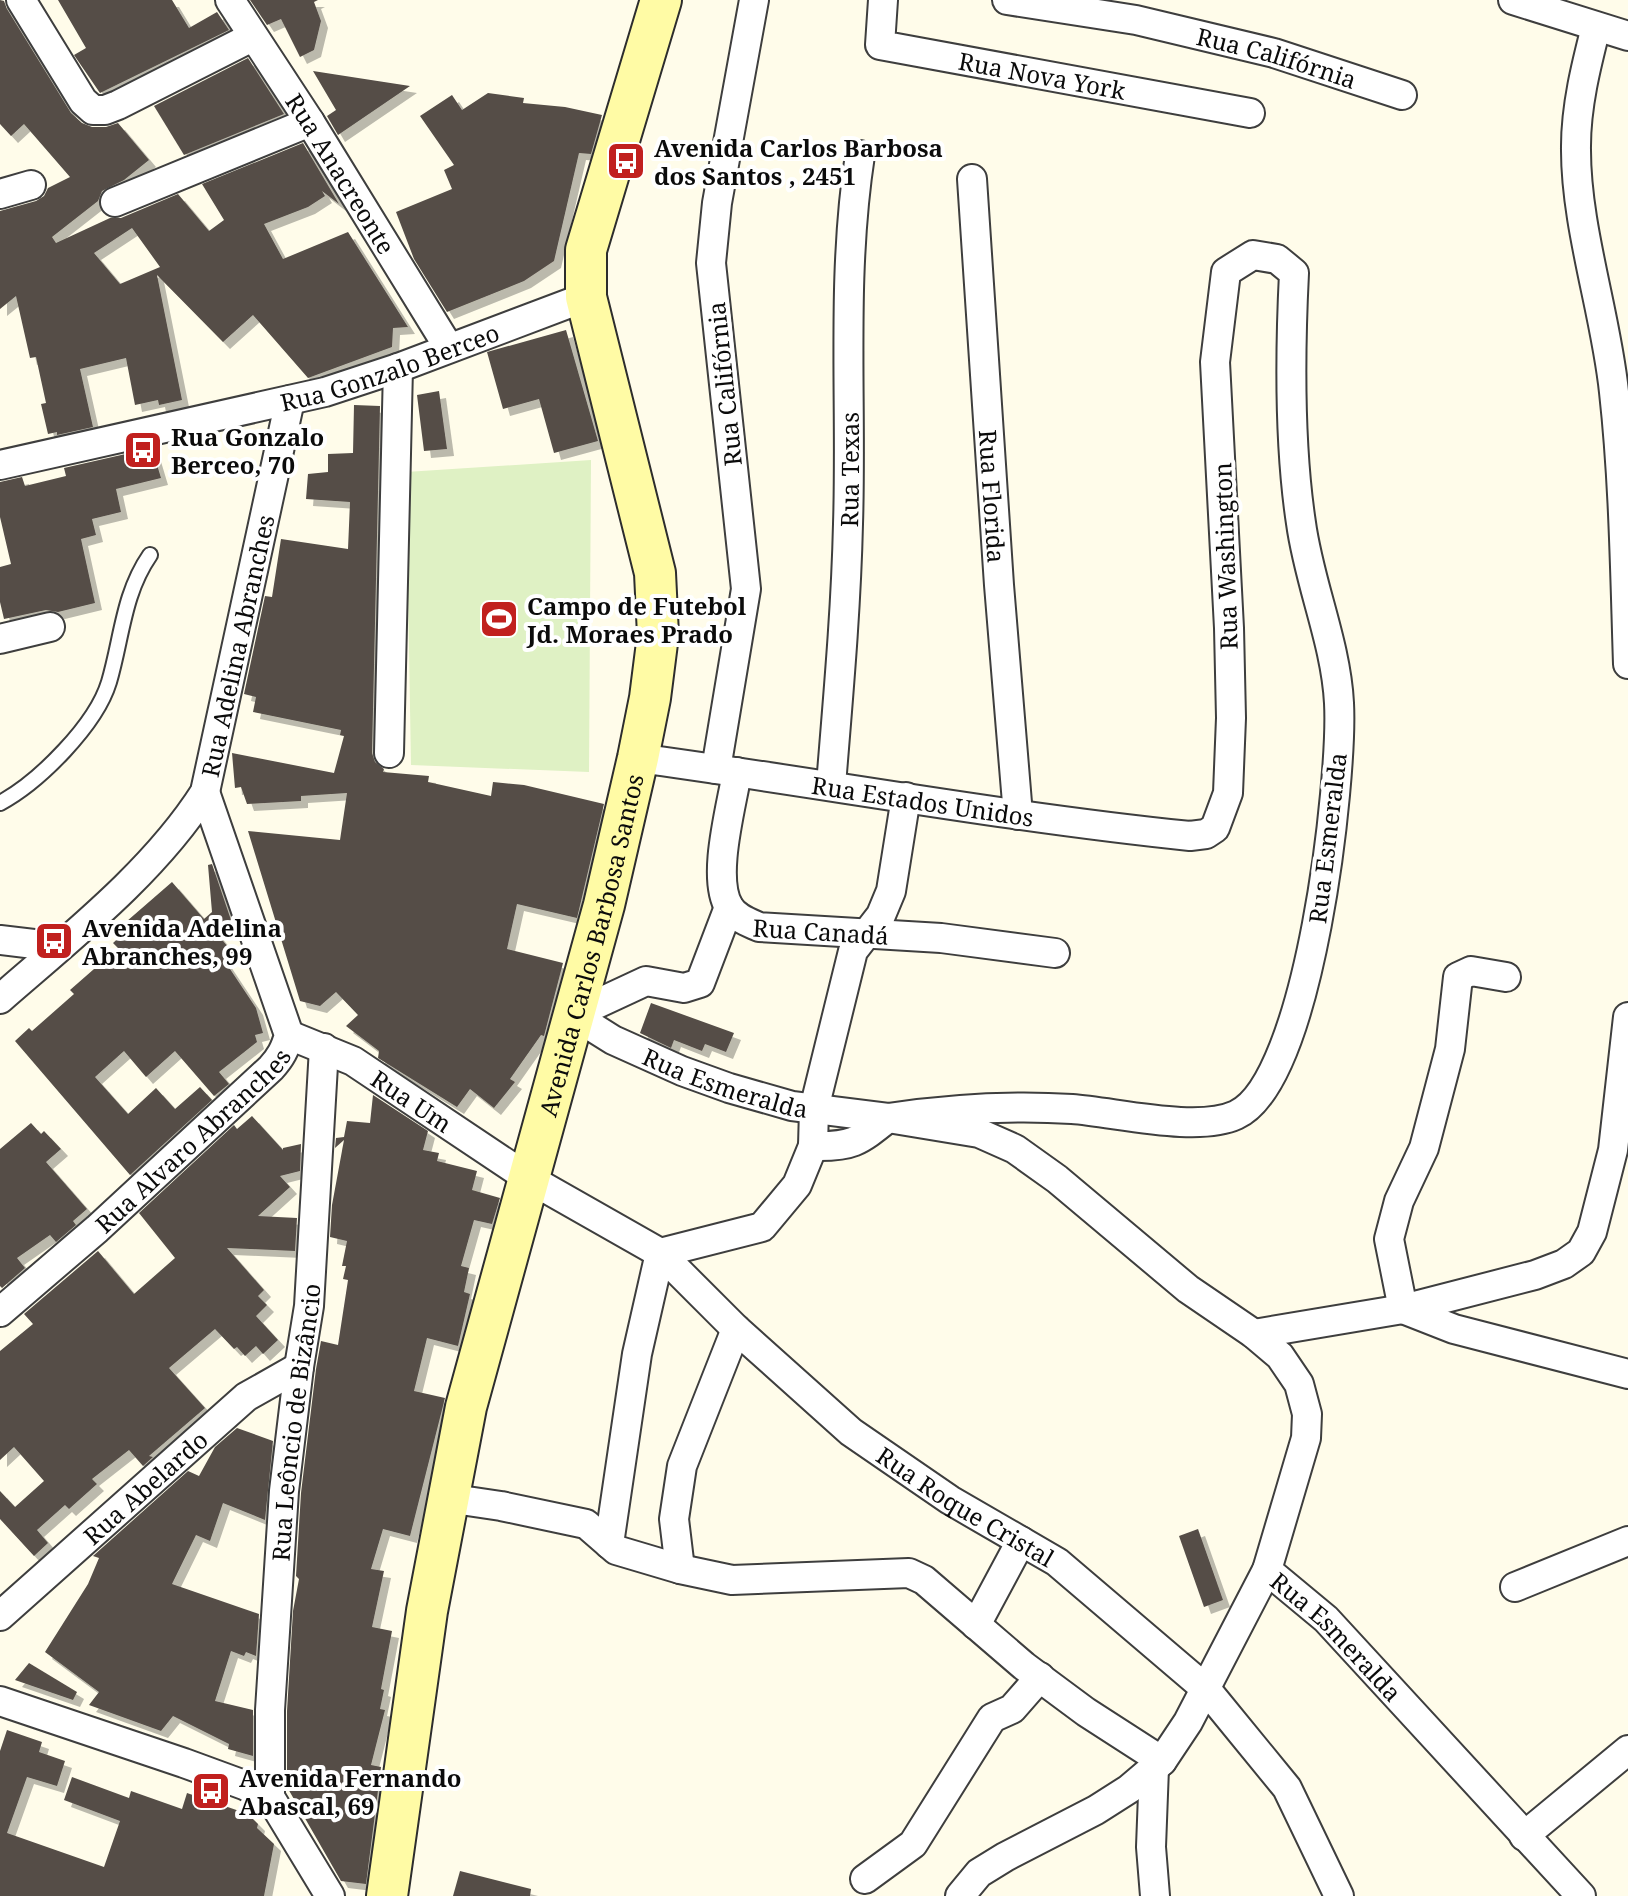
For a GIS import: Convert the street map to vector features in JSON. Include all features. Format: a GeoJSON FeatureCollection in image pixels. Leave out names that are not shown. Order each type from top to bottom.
{"type":"FeatureCollection","features":[{"type":"Feature","properties":{"kind":"main road","name":"Avenida Carlos Barbosa Santos"},"geometry":{"type":"LineString","coordinates":[[387,1896],[418,1672],[447,1498],[466,1407],[604,905],[638,758],[658,635],[655,573],[586,297],[586,250],[661,0]]}},
{"type":"Feature","properties":{"kind":"street"},"geometry":{"type":"LineString","coordinates":[[21,0],[83,101],[93,110],[118,105],[252,37]]}},
{"type":"Feature","properties":{"kind":"street","name":"Rua Anacreonte"},"geometry":{"type":"LineString","coordinates":[[230,0],[310,122],[449,348]]}},
{"type":"Feature","properties":{"kind":"street","name":"Rua Califórnia"},"geometry":{"type":"LineString","coordinates":[[727,770],[746,589],[711,263],[717,203],[754,0]]}},
{"type":"Feature","properties":{"kind":"street","name":"Rua Nova York"},"geometry":{"type":"LineString","coordinates":[[883,0],[880,45],[1250,113]]}},
{"type":"Feature","properties":{"kind":"street","name":"Rua Califórnia"},"geometry":{"type":"LineString","coordinates":[[1007,0],[1136,20],[1274,53],[1402,95]]}},
{"type":"Feature","properties":{"kind":"street"},"geometry":{"type":"LineString","coordinates":[[1513,0],[1628,36]]}},
{"type":"Feature","properties":{"kind":"street"},"geometry":{"type":"LineString","coordinates":[[1596,27],[1580,102],[1576,146],[1578,184],[1615,403],[1628,664]]}},
{"type":"Feature","properties":{"kind":"street"},"geometry":{"type":"LineString","coordinates":[[115,202],[310,122]]}},
{"type":"Feature","properties":{"kind":"street","name":"Rua Texas"},"geometry":{"type":"LineString","coordinates":[[831,785],[848,525],[851,258],[860,155]]}},
{"type":"Feature","properties":{"kind":"street","name":"Rua Florida"},"geometry":{"type":"LineString","coordinates":[[972,179],[1018,815]]}},
{"type":"Feature","properties":{"kind":"street"},"geometry":{"type":"LineString","coordinates":[[0,194],[31,185]]}},
{"type":"Feature","properties":{"kind":"street","name":"Rua Esmeralda"},"geometry":{"type":"LineString","coordinates":[[888,1118],[959,1109],[1004,1108],[1072,1109],[1182,1121],[1214,1120],[1238,1115],[1255,1098],[1273,1073],[1286,1046],[1298,1012],[1318,913],[1336,779],[1339,699],[1333,660],[1304,540],[1296,478],[1291,326],[1294,273],[1277,259],[1253,255],[1226,272]]}},
{"type":"Feature","properties":{"kind":"street","name":"Rua Washington"},"geometry":{"type":"LineString","coordinates":[[1206,834],[1215,828],[1222,814],[1229,778],[1229,628],[1215,362],[1226,272]]}},
{"type":"Feature","properties":{"kind":"street","name":"Rua Gonzalo Berceo"},"geometry":{"type":"LineString","coordinates":[[0,465],[336,388],[398,368],[586,297]]}},
{"type":"Feature","properties":{"kind":"street"},"geometry":{"type":"LineString","coordinates":[[389,753],[398,368]]}},
{"type":"Feature","properties":{"kind":"street","name":"Rua Adelina Abranches"},"geometry":{"type":"LineString","coordinates":[[0,999],[135,877],[184,825],[205,792],[290,400]]}},
{"type":"Feature","properties":{"kind":"street"},"geometry":{"type":"LineString","coordinates":[[0,639],[50,627]]}},
{"type":"Feature","properties":{"kind":"street","name":"Rua Estados Unidos"},"geometry":{"type":"LineString","coordinates":[[638,758],[1018,815],[1159,833],[1206,834]]}},
{"type":"Feature","properties":{"kind":"street","name":"Rua Canadá"},"geometry":{"type":"LineString","coordinates":[[727,770],[722,884],[729,907],[742,920],[759,927],[941,938],[1055,953]]}},
{"type":"Feature","properties":{"kind":"street","name":"Rua Alvaro Abranches"},"geometry":{"type":"LineString","coordinates":[[0,1312],[97,1229],[282,1056],[289,1035],[205,792]]}},
{"type":"Feature","properties":{"kind":"street"},"geometry":{"type":"LineString","coordinates":[[609,1544],[637,1354],[660,1253],[762,1227],[797,1185],[813,1146],[814,1109],[853,951],[881,915],[891,891],[906,797]]}},
{"type":"Feature","properties":{"kind":"street"},"geometry":{"type":"LineString","coordinates":[[573,1015],[646,981],[684,988],[700,983],[729,907]]}},
{"type":"Feature","properties":{"kind":"street"},"geometry":{"type":"LineString","coordinates":[[0,940],[59,947]]}},
{"type":"Feature","properties":{"kind":"street"},"geometry":{"type":"LineString","coordinates":[[1403,1309],[1389,1239],[1399,1201],[1424,1148],[1450,1049],[1458,977],[1471,971],[1506,977]]}},
{"type":"Feature","properties":{"kind":"street","name":"Rua Esmeralda"},"geometry":{"type":"LineString","coordinates":[[573,1015],[613,1040],[729,1088],[792,1106],[979,1133],[1015,1149],[1057,1179],[1188,1289],[1254,1334],[1280,1356],[1299,1384],[1307,1414],[1306,1438],[1267,1570],[1326,1619],[1581,1896]]}},
{"type":"Feature","properties":{"kind":"street"},"geometry":{"type":"LineString","coordinates":[[1254,1334],[1403,1309],[1535,1275],[1564,1264],[1581,1252],[1592,1232],[1621,1154],[1628,1017]]}},
{"type":"Feature","properties":{"kind":"street","name":"Rua Um"},"geometry":{"type":"LineString","coordinates":[[289,1035],[353,1061],[528,1178]]}},
{"type":"Feature","properties":{"kind":"street","name":"Rua Leôncio de Bizâncio"},"geometry":{"type":"LineString","coordinates":[[270,1797],[270,1710],[280,1536],[314,1256],[324,1048]]}},
{"type":"Feature","properties":{"kind":"street"},"geometry":{"type":"LineString","coordinates":[[813,1146],[841,1147],[861,1139],[888,1118]]}},
{"type":"Feature","properties":{"kind":"street","name":"Rua Roque Cristal"},"geometry":{"type":"LineString","coordinates":[[528,1178],[660,1253],[736,1329],[851,1432],[950,1500],[1057,1562],[1206,1689],[1287,1788],[1339,1896]]}},
{"type":"Feature","properties":{"kind":"street"},"geometry":{"type":"LineString","coordinates":[[1403,1309],[1454,1329],[1628,1374]]}},
{"type":"Feature","properties":{"kind":"street"},"geometry":{"type":"LineString","coordinates":[[680,1569],[674,1519],[682,1466],[736,1329]]}},
{"type":"Feature","properties":{"kind":"street","name":"Rua Abelardo"},"geometry":{"type":"LineString","coordinates":[[0,1616],[246,1397],[299,1367]]}},
{"type":"Feature","properties":{"kind":"street"},"geometry":{"type":"LineString","coordinates":[[447,1498],[586,1524],[616,1550],[732,1580],[909,1573],[924,1580],[1040,1677],[1158,1764]]}},
{"type":"Feature","properties":{"kind":"street"},"geometry":{"type":"LineString","coordinates":[[976,1625],[1021,1541]]}},
{"type":"Feature","properties":{"kind":"street"},"geometry":{"type":"LineString","coordinates":[[1515,1587],[1628,1541]]}},
{"type":"Feature","properties":{"kind":"street"},"geometry":{"type":"LineString","coordinates":[[960,1896],[979,1873],[1096,1810],[1129,1789],[1158,1764],[1188,1722],[1267,1570]]}},
{"type":"Feature","properties":{"kind":"street"},"geometry":{"type":"LineString","coordinates":[[865,1879],[913,1844],[992,1718],[1012,1709],[1040,1677]]}},
{"type":"Feature","properties":{"kind":"street"},"geometry":{"type":"LineString","coordinates":[[0,1701],[220,1776],[270,1797],[330,1896]]}},
{"type":"Feature","properties":{"kind":"street"},"geometry":{"type":"LineString","coordinates":[[1524,1836],[1628,1750]]}},
{"type":"Feature","properties":{"kind":"street"},"geometry":{"type":"LineString","coordinates":[[1155,1896],[1151,1847],[1158,1764]]}},
{"type":"Feature","properties":{"kind":"lane"},"geometry":{"type":"LineString","coordinates":[[0,803],[22,789],[52,761],[101,702],[127,603],[138,573],[150,555]]}},
{"type":"Feature","properties":{"kind":"green space","name":"Campo de Futebol Jd. Moraes Prado"},"geometry":{"type":"Polygon","coordinates":[[[591,460],[589,772],[411,765],[406,472],[591,460]]]}},
{"type":"Feature","properties":{"kind":"building"},"geometry":{"type":"Polygon","coordinates":[[[0,0],[4,1],[71,113],[92,127],[118,123],[149,160],[124,180],[102,191],[98,201],[52,237],[56,243],[110,218],[121,218],[178,194],[209,231],[224,220],[202,184],[303,143],[339,204],[322,191],[325,196],[308,207],[264,224],[283,259],[348,232],[408,327],[393,328],[392,347],[308,378],[253,315],[223,342],[157,275],[182,400],[159,405],[158,400],[135,405],[126,358],[80,369],[93,427],[48,434],[41,404],[46,403],[36,357],[30,358],[16,296],[0,309],[0,211],[36,201],[44,196],[48,188],[70,177],[24,124],[11,136],[0,124],[0,0]],[[132,228],[94,253],[120,284],[160,267],[132,228]]]}},
{"type":"Feature","properties":{"kind":"building"},"geometry":{"type":"Polygon","coordinates":[[[58,0],[172,0],[189,28],[217,12],[229,30],[100,93],[74,55],[86,48],[58,0]]]}},
{"type":"Feature","properties":{"kind":"building"},"geometry":{"type":"Polygon","coordinates":[[[250,0],[318,0],[314,2],[321,21],[314,50],[300,57],[281,19],[267,25],[250,0]]]}},
{"type":"Feature","properties":{"kind":"building"},"geometry":{"type":"Polygon","coordinates":[[[248,58],[284,114],[184,155],[154,106],[248,58]]]}},
{"type":"Feature","properties":{"kind":"building"},"geometry":{"type":"Polygon","coordinates":[[[313,71],[410,86],[338,135],[327,116],[336,110],[313,71]]]}},
{"type":"Feature","properties":{"kind":"building"},"geometry":{"type":"Polygon","coordinates":[[[488,93],[524,98],[523,103],[602,115],[591,154],[579,153],[554,261],[524,281],[447,312],[414,259],[396,212],[452,189],[444,170],[454,165],[420,116],[452,95],[462,110],[488,93]]]}},
{"type":"Feature","properties":{"kind":"building"},"geometry":{"type":"Polygon","coordinates":[[[566,330],[598,441],[554,453],[539,399],[503,409],[487,352],[566,330]]]}},
{"type":"Feature","properties":{"kind":"building"},"geometry":{"type":"Polygon","coordinates":[[[439,391],[447,449],[424,451],[417,395],[439,391]]]}},
{"type":"Feature","properties":{"kind":"building"},"geometry":{"type":"Polygon","coordinates":[[[354,405],[380,406],[372,753],[375,762],[384,769],[383,772],[429,776],[428,782],[491,796],[493,782],[524,785],[604,804],[577,918],[517,904],[507,949],[563,963],[544,1036],[541,1035],[510,1079],[515,1082],[494,1108],[470,1089],[457,1107],[378,1058],[379,1051],[346,1026],[358,1015],[336,992],[320,1006],[300,1001],[248,831],[340,840],[347,793],[301,796],[301,801],[247,804],[241,787],[235,788],[232,753],[334,773],[344,736],[340,735],[341,730],[253,712],[256,697],[244,694],[265,596],[272,597],[281,539],[348,549],[350,502],[306,499],[308,474],[328,472],[328,454],[353,453],[354,405]]]}},
{"type":"Feature","properties":{"kind":"building"},"geometry":{"type":"Polygon","coordinates":[[[152,448],[161,478],[116,489],[121,512],[92,519],[96,535],[81,539],[95,603],[58,612],[46,610],[4,619],[0,602],[0,567],[11,564],[0,517],[0,482],[22,477],[25,486],[66,476],[64,468],[152,448]]]}},
{"type":"Feature","properties":{"kind":"building"},"geometry":{"type":"Polygon","coordinates":[[[212,864],[231,920],[214,930],[233,953],[224,960],[256,1008],[263,1033],[255,1035],[257,1042],[219,1072],[229,1084],[214,1096],[175,1051],[146,1077],[124,1051],[95,1077],[128,1114],[156,1088],[175,1109],[200,1087],[212,1100],[130,1175],[15,1041],[29,1028],[32,1031],[74,994],[70,990],[118,948],[113,943],[124,933],[119,928],[172,882],[204,919],[212,912],[208,865],[212,864]]]}},
{"type":"Feature","properties":{"kind":"building"},"geometry":{"type":"Polygon","coordinates":[[[651,1003],[734,1033],[726,1052],[705,1044],[702,1051],[674,1040],[671,1048],[640,1033],[651,1003]]]}},
{"type":"Feature","properties":{"kind":"building"},"geometry":{"type":"Polygon","coordinates":[[[373,1095],[428,1131],[423,1150],[439,1153],[437,1161],[477,1171],[472,1190],[500,1198],[492,1224],[474,1220],[461,1266],[469,1268],[464,1292],[470,1294],[458,1346],[427,1338],[414,1391],[445,1398],[410,1536],[383,1529],[371,1569],[384,1571],[372,1627],[392,1631],[381,1689],[384,1690],[380,1709],[385,1710],[371,1765],[381,1767],[366,1884],[341,1881],[287,1787],[287,1711],[293,1611],[299,1579],[296,1576],[301,1493],[316,1369],[321,1341],[338,1345],[348,1280],[343,1279],[346,1266],[342,1266],[347,1241],[330,1237],[332,1205],[344,1140],[335,1148],[336,1138],[344,1137],[347,1121],[370,1123],[373,1095]]]}},
{"type":"Feature","properties":{"kind":"building"},"geometry":{"type":"Polygon","coordinates":[[[252,1116],[283,1150],[301,1144],[300,1171],[280,1176],[290,1187],[258,1216],[297,1218],[295,1251],[227,1248],[264,1290],[258,1296],[267,1305],[256,1316],[278,1340],[263,1354],[256,1346],[245,1356],[215,1329],[169,1368],[205,1408],[149,1456],[153,1457],[143,1466],[129,1450],[92,1479],[97,1484],[69,1509],[65,1505],[37,1530],[48,1543],[34,1556],[0,1519],[0,1491],[15,1507],[44,1481],[14,1447],[0,1460],[0,1351],[33,1324],[24,1314],[98,1251],[134,1294],[175,1258],[139,1213],[234,1125],[237,1129],[252,1116]]]}},
{"type":"Feature","properties":{"kind":"building"},"geometry":{"type":"Polygon","coordinates":[[[31,1123],[41,1134],[44,1131],[61,1149],[46,1162],[87,1209],[73,1221],[76,1225],[56,1242],[50,1235],[17,1258],[25,1268],[2,1288],[0,1149],[31,1123]]]}},
{"type":"Feature","properties":{"kind":"building"},"geometry":{"type":"Polygon","coordinates":[[[237,1428],[273,1441],[265,1520],[223,1503],[210,1541],[196,1535],[172,1584],[259,1614],[256,1656],[231,1651],[215,1701],[253,1710],[253,1756],[228,1749],[229,1744],[173,1716],[161,1731],[89,1705],[99,1692],[45,1652],[88,1584],[99,1558],[93,1556],[188,1471],[199,1476],[215,1447],[237,1428]]]}},
{"type":"Feature","properties":{"kind":"building"},"geometry":{"type":"Polygon","coordinates":[[[1198,1529],[1223,1600],[1204,1607],[1179,1536],[1198,1529]]]}},
{"type":"Feature","properties":{"kind":"building"},"geometry":{"type":"Polygon","coordinates":[[[29,1663],[77,1692],[73,1700],[15,1680],[29,1663]]]}},
{"type":"Feature","properties":{"kind":"building"},"geometry":{"type":"Polygon","coordinates":[[[7,1730],[42,1742],[39,1752],[65,1761],[57,1786],[27,1777],[7,1833],[104,1867],[120,1821],[64,1800],[72,1777],[129,1798],[131,1791],[182,1809],[187,1793],[248,1814],[274,1844],[264,1896],[0,1896],[0,1751],[7,1730]]]}},
{"type":"Feature","properties":{"kind":"building"},"geometry":{"type":"Polygon","coordinates":[[[460,1871],[531,1889],[530,1896],[453,1896],[460,1871]]]}},
{"type":"Feature","properties":{"kind":"place","name":"Avenida Carlos Barbosa dos Santos , 2451"},"geometry":{"type":"Point","coordinates":[626,161]}},
{"type":"Feature","properties":{"kind":"place","name":"Rua Gonzalo Berceo, 70"},"geometry":{"type":"Point","coordinates":[143,450]}},
{"type":"Feature","properties":{"kind":"place","name":"Campo de Futebol Jd. Moraes Prado"},"geometry":{"type":"Point","coordinates":[499,619]}},
{"type":"Feature","properties":{"kind":"place","name":"Avenida Adelina Abranches, 99"},"geometry":{"type":"Point","coordinates":[54,941]}},
{"type":"Feature","properties":{"kind":"place","name":"Avenida Fernando Abascal, 69"},"geometry":{"type":"Point","coordinates":[211,1791]}}]}
